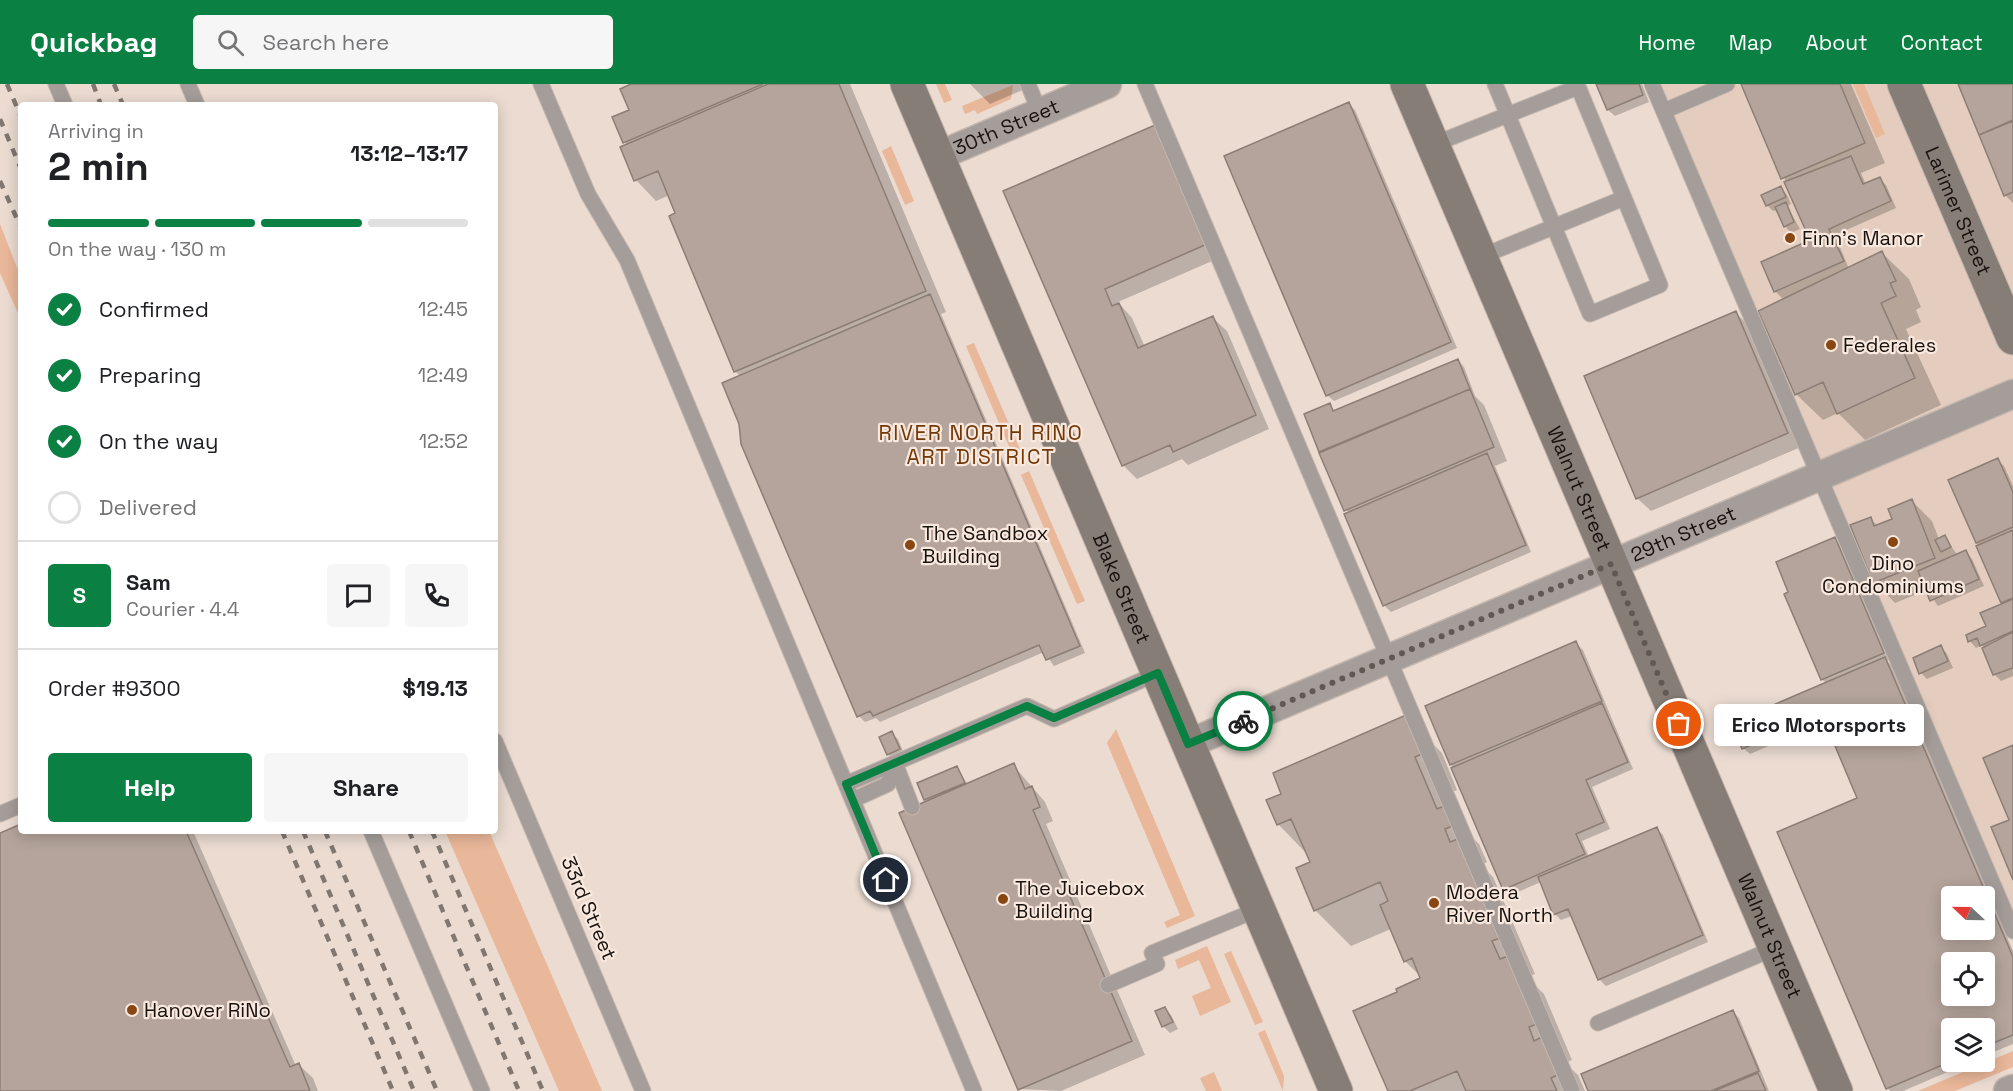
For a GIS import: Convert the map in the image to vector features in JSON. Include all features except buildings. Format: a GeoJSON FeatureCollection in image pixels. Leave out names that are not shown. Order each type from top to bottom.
{"type":"FeatureCollection","features":[{"type":"Feature","properties":{"kind":"street","name":"Blake Street"},"geometry":{"type":"LineString","coordinates":[[907,84],[1259,909],[1329,1089]]}},
{"type":"Feature","properties":{"kind":"street","name":"30th Street"},"geometry":{"type":"LineString","coordinates":[[938,156],[1107,84]]}},
{"type":"Feature","properties":{"kind":"street","name":"Walnut Street"},"geometry":{"type":"LineString","coordinates":[[1407,84],[1836,1091]]}},
{"type":"Feature","properties":{"kind":"street","name":"Larimer Street"},"geometry":{"type":"LineString","coordinates":[[1904,84],[2013,338]]}},
{"type":"Feature","properties":{"kind":"street","name":"29th Street"},"geometry":{"type":"LineString","coordinates":[[1188,744],[2013,394]]}},
{"type":"Feature","properties":{"kind":"street"},"geometry":{"type":"LineString","coordinates":[[2008,1091],[2013,1089]]}},
{"type":"Feature","properties":{"kind":"lane"},"geometry":{"type":"LineString","coordinates":[[56,84],[64,102]]}},
{"type":"Feature","properties":{"kind":"lane"},"geometry":{"type":"LineString","coordinates":[[188,84],[196,102]]}},
{"type":"Feature","properties":{"kind":"lane"},"geometry":{"type":"LineString","coordinates":[[541,84],[588,194],[627,261],[974,1091]]}},
{"type":"Feature","properties":{"kind":"lane"},"geometry":{"type":"LineString","coordinates":[[1028,84],[1040,113]]}},
{"type":"Feature","properties":{"kind":"lane"},"geometry":{"type":"LineString","coordinates":[[1144,84],[1572,1091]]}},
{"type":"Feature","properties":{"kind":"lane"},"geometry":{"type":"LineString","coordinates":[[1432,145],[1508,115],[1577,85],[1660,285],[1590,314],[1508,115],[1495,84]]}},
{"type":"Feature","properties":{"kind":"lane"},"geometry":{"type":"LineString","coordinates":[[1652,84],[2013,931]]}},
{"type":"Feature","properties":{"kind":"lane"},"geometry":{"type":"LineString","coordinates":[[1664,111],[1727,84]]}},
{"type":"Feature","properties":{"kind":"lane"},"geometry":{"type":"LineString","coordinates":[[1480,257],[1624,198]]}},
{"type":"Feature","properties":{"kind":"lane"},"geometry":{"type":"LineString","coordinates":[[846,784],[1027,706],[1054,718],[1158,673]]}},
{"type":"Feature","properties":{"kind":"lane","name":"33rd Street"},"geometry":{"type":"LineString","coordinates":[[498,748],[643,1091]]}},
{"type":"Feature","properties":{"kind":"lane"},"geometry":{"type":"LineString","coordinates":[[853,800],[888,784],[895,763]]}},
{"type":"Feature","properties":{"kind":"lane"},"geometry":{"type":"LineString","coordinates":[[895,763],[912,807]]}},
{"type":"Feature","properties":{"kind":"lane"},"geometry":{"type":"LineString","coordinates":[[0,814],[18,806]]}},
{"type":"Feature","properties":{"kind":"lane"},"geometry":{"type":"LineString","coordinates":[[372,834],[482,1091]]}},
{"type":"Feature","properties":{"kind":"lane"},"geometry":{"type":"LineString","coordinates":[[1108,985],[1157,964],[1152,953],[1259,909]]}},
{"type":"Feature","properties":{"kind":"lane"},"geometry":{"type":"LineString","coordinates":[[1598,1023],[1774,948]]}},
{"type":"Feature","properties":{"kind":"shaded area"},"geometry":{"type":"Polygon","coordinates":[[[936,84],[945,84],[952,100],[944,103],[936,84]]]}},
{"type":"Feature","properties":{"kind":"shaded area"},"geometry":{"type":"Polygon","coordinates":[[[1653,84],[2013,84],[2013,918],[1653,84]]]}},
{"type":"Feature","properties":{"kind":"shaded area"},"geometry":{"type":"Polygon","coordinates":[[[1853,84],[1864,84],[1885,134],[1876,138],[1853,84]]]}},
{"type":"Feature","properties":{"kind":"shaded area"},"geometry":{"type":"Polygon","coordinates":[[[1013,85],[1011,99],[977,114],[975,110],[965,114],[962,106],[1013,85]]]}},
{"type":"Feature","properties":{"kind":"shaded area"},"geometry":{"type":"Polygon","coordinates":[[[891,146],[914,201],[905,205],[882,151],[891,146]]]}},
{"type":"Feature","properties":{"kind":"shaded area"},"geometry":{"type":"Polygon","coordinates":[[[0,224],[18,270],[18,313],[0,273],[0,224]]]}},
{"type":"Feature","properties":{"kind":"shaded area"},"geometry":{"type":"Polygon","coordinates":[[[974,343],[1022,454],[1014,458],[966,346],[974,343]]]}},
{"type":"Feature","properties":{"kind":"shaded area"},"geometry":{"type":"Polygon","coordinates":[[[1029,471],[1085,601],[1077,604],[1021,475],[1029,471]]]}},
{"type":"Feature","properties":{"kind":"shaded area"},"geometry":{"type":"Polygon","coordinates":[[[1116,729],[1195,916],[1167,928],[1164,922],[1180,915],[1107,743],[1116,729]]]}},
{"type":"Feature","properties":{"kind":"shaded area"},"geometry":{"type":"Polygon","coordinates":[[[446,834],[490,834],[602,1091],[559,1091],[446,834]]]}},
{"type":"Feature","properties":{"kind":"shaded area"},"geometry":{"type":"Polygon","coordinates":[[[1207,946],[1231,1002],[1200,1016],[1192,996],[1211,988],[1199,960],[1178,969],[1175,960],[1207,946]]]}},
{"type":"Feature","properties":{"kind":"shaded area"},"geometry":{"type":"Polygon","coordinates":[[[1231,951],[1263,1022],[1255,1025],[1224,954],[1231,951]]]}},
{"type":"Feature","properties":{"kind":"shaded area"},"geometry":{"type":"Polygon","coordinates":[[[1265,1030],[1284,1076],[1283,1091],[1258,1033],[1265,1030]]]}},
{"type":"Feature","properties":{"kind":"shaded area"},"geometry":{"type":"Polygon","coordinates":[[[2013,1051],[2013,1067],[1955,1091],[1918,1091],[1963,1072],[1995,1072],[1995,1059],[2013,1051]]]}},
{"type":"Feature","properties":{"kind":"shaded area"},"geometry":{"type":"Polygon","coordinates":[[[1214,1072],[1222,1091],[1206,1091],[1200,1078],[1214,1072]]]}},
{"type":"Feature","properties":{"kind":"railway"},"geometry":{"type":"LineString","coordinates":[[7,84],[18,110]]}},
{"type":"Feature","properties":{"kind":"railway"},"geometry":{"type":"LineString","coordinates":[[93,84],[100,102]]}},
{"type":"Feature","properties":{"kind":"railway"},"geometry":{"type":"LineString","coordinates":[[114,84],[122,102]]}},
{"type":"Feature","properties":{"kind":"railway"},"geometry":{"type":"LineString","coordinates":[[0,119],[18,162]]}},
{"type":"Feature","properties":{"kind":"railway"},"geometry":{"type":"LineString","coordinates":[[0,181],[18,221]]}},
{"type":"Feature","properties":{"kind":"railway"},"geometry":{"type":"LineString","coordinates":[[283,834],[393,1091]]}},
{"type":"Feature","properties":{"kind":"railway"},"geometry":{"type":"LineString","coordinates":[[304,834],[414,1091]]}},
{"type":"Feature","properties":{"kind":"railway"},"geometry":{"type":"LineString","coordinates":[[326,834],[437,1091]]}},
{"type":"Feature","properties":{"kind":"railway"},"geometry":{"type":"LineString","coordinates":[[410,834],[519,1091]]}},
{"type":"Feature","properties":{"kind":"railway"},"geometry":{"type":"LineString","coordinates":[[433,834],[543,1091]]}},
{"type":"Feature","properties":{"kind":"way so far"},"geometry":{"type":"LineString","coordinates":[[1243,721],[1611,564],[1679,724]]}},
{"type":"Feature","properties":{"kind":"place","name":"Finn's Manor"},"geometry":{"type":"Point","coordinates":[1790,238]}},
{"type":"Feature","properties":{"kind":"place","name":"Federales"},"geometry":{"type":"Point","coordinates":[1831,345]}},
{"type":"Feature","properties":{"kind":"place","name":"Dino Condominiums"},"geometry":{"type":"Point","coordinates":[1893,542]}},
{"type":"Feature","properties":{"kind":"place","name":"The Sandbox Building"},"geometry":{"type":"Point","coordinates":[910,545]}},
{"type":"Feature","properties":{"kind":"place","name":"Erico Motorsports"},"geometry":{"type":"Point","coordinates":[1679,724]}},
{"type":"Feature","properties":{"kind":"place","name":"The Juicebox Building"},"geometry":{"type":"Point","coordinates":[1003,899]}},
{"type":"Feature","properties":{"kind":"place","name":"Modera River North"},"geometry":{"type":"Point","coordinates":[1434,903]}},
{"type":"Feature","properties":{"kind":"place","name":"Hanover RiNo"},"geometry":{"type":"Point","coordinates":[132,1010]}},
{"type":"Feature","properties":{"kind":"district","name":"RIVER NORTH RINO ART DISTRICT"},"geometry":{"type":"Point","coordinates":[981,445]}},
{"type":"Feature","properties":{"kind":"route"},"geometry":{"type":"LineString","coordinates":[[886,880],[846,784],[1027,706],[1054,718],[1158,673],[1188,744],[1243,721]]}}]}
